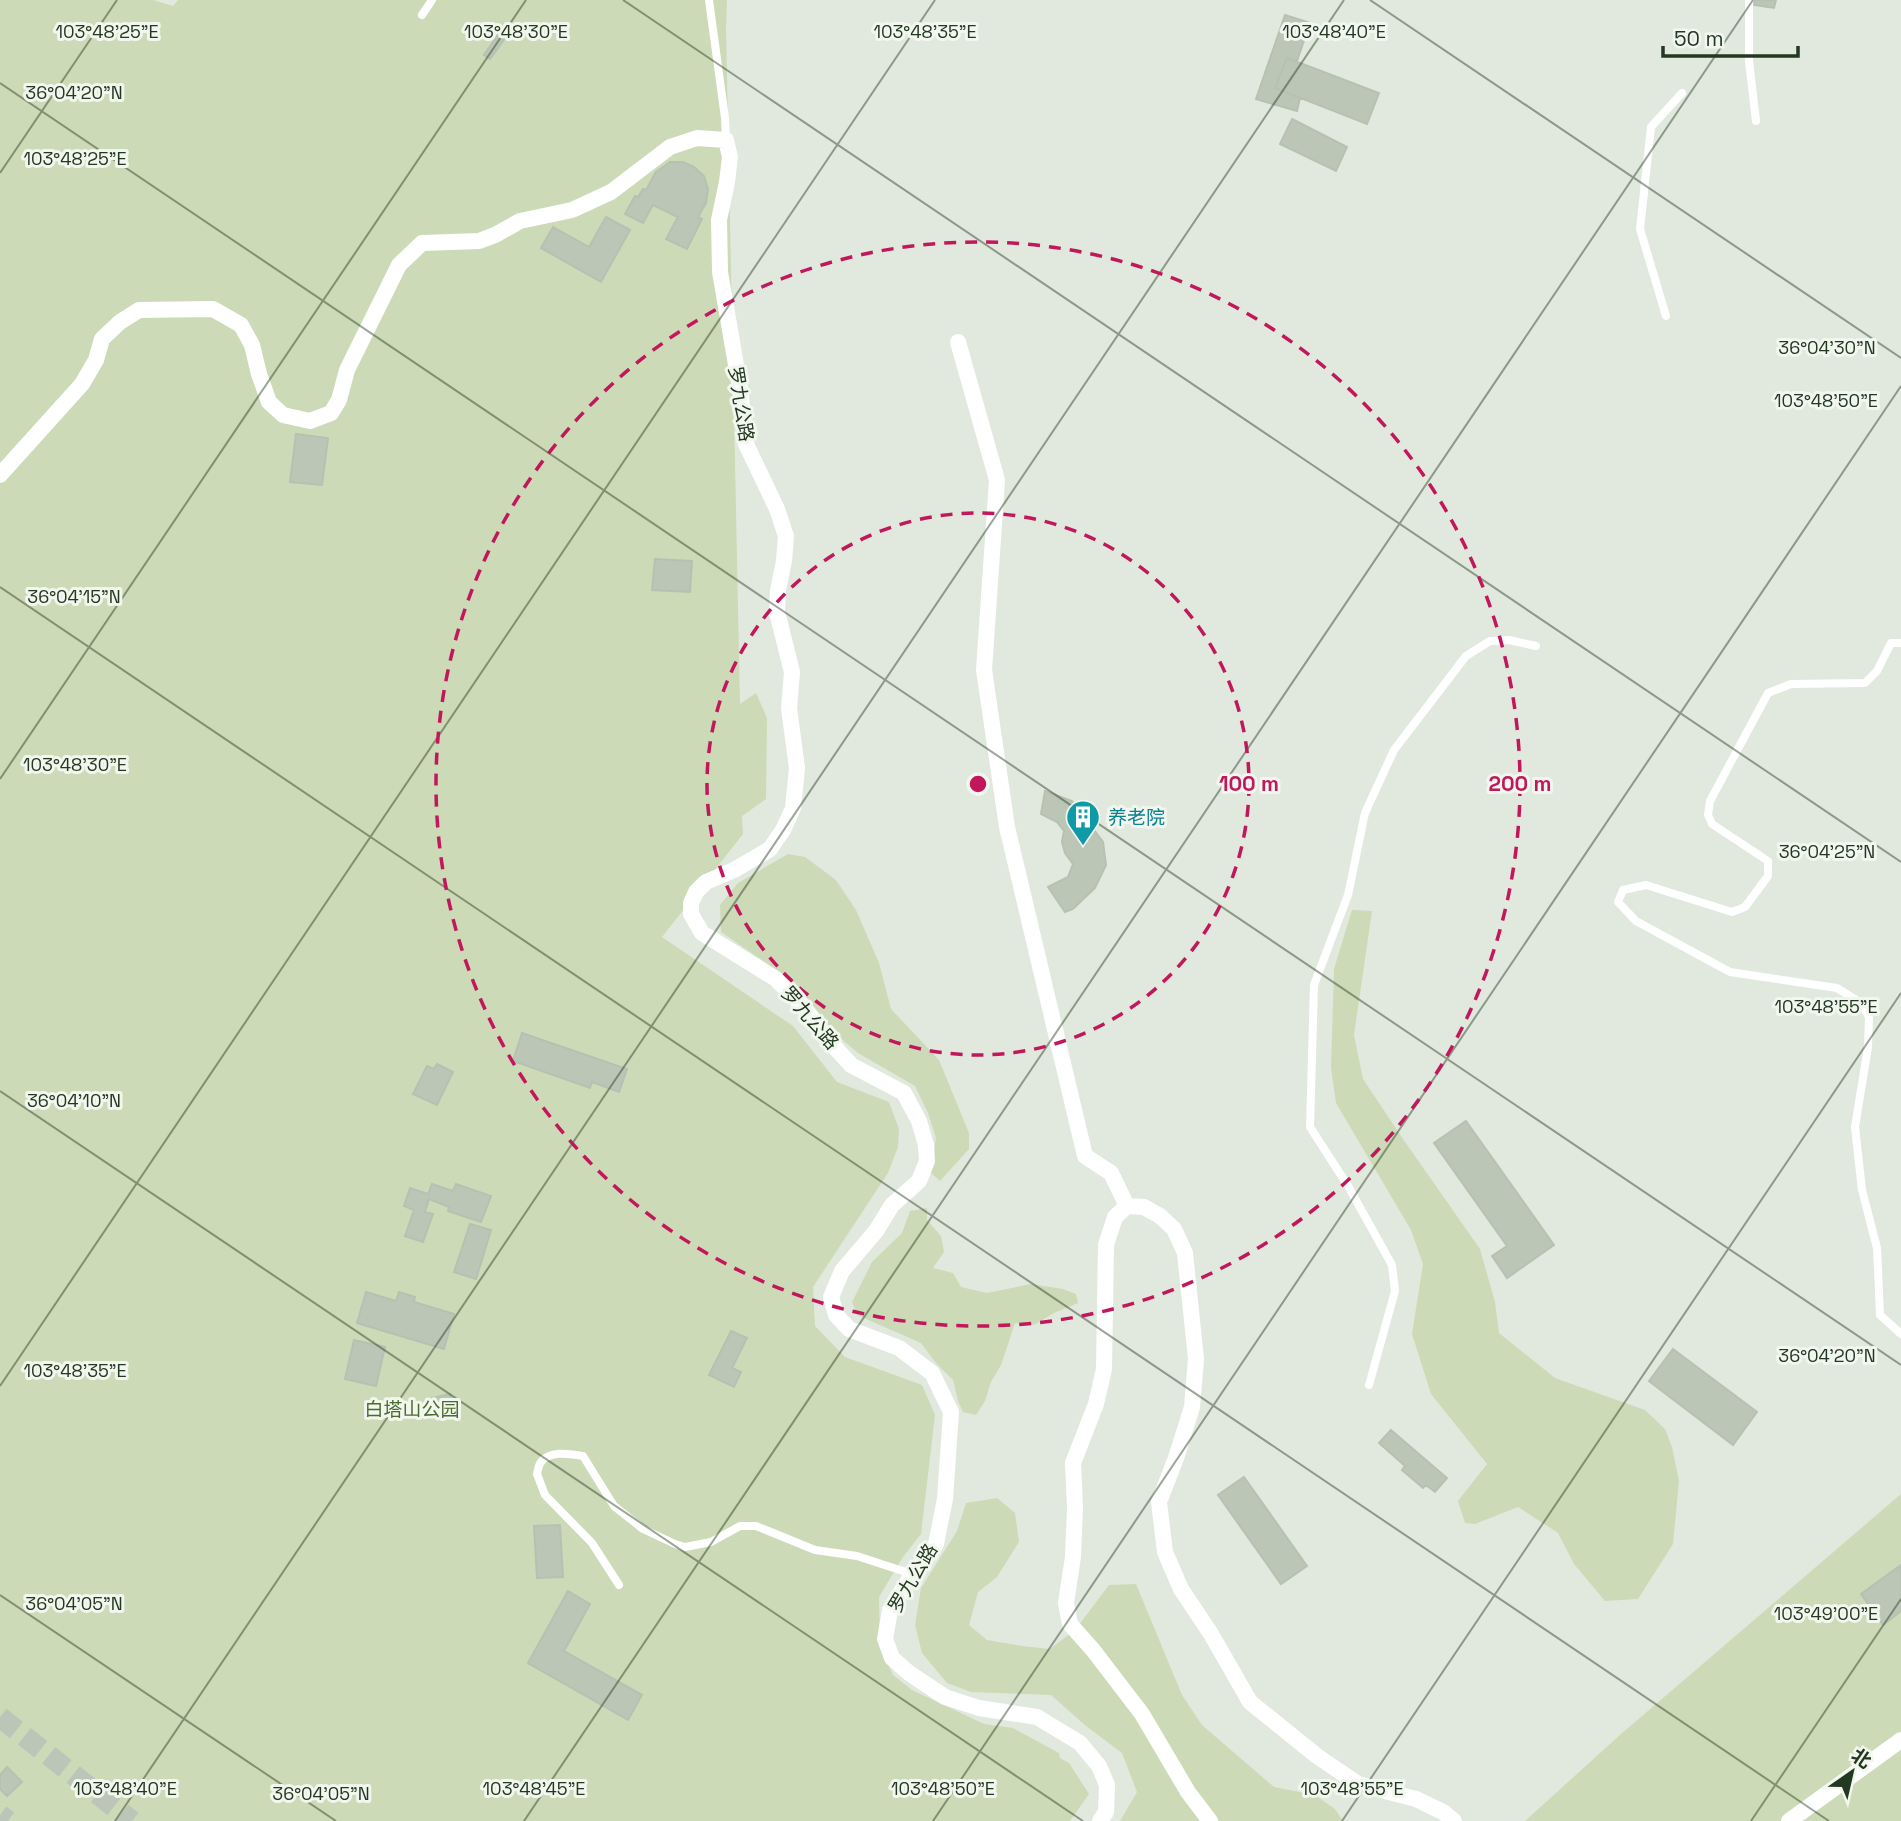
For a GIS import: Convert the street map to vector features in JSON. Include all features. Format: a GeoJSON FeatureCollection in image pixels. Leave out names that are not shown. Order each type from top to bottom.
{"type":"FeatureCollection","features":[{"type":"Feature","properties":{"kind":"street"},"geometry":{"type":"LineString","coordinates":[[0,475],[82,384],[96,360],[102,340],[120,322],[139,310],[213,309],[241,326],[252,345],[269,402],[283,415],[310,421],[331,413],[339,400],[347,370],[399,265],[422,243],[479,241],[520,221],[572,210],[611,191],[670,147],[697,138],[726,140]]}},
{"type":"Feature","properties":{"kind":"street","name":"罗九公路"},"geometry":{"type":"LineString","coordinates":[[726,140],[730,158],[719,220],[720,272],[740,388],[746,444],[777,509],[786,536],[777,612],[792,672],[789,708],[797,768],[793,808],[783,830],[769,849],[734,870],[706,882],[696,892],[691,903],[691,914],[702,933],[776,979],[802,1005],[851,1065],[904,1093],[919,1121],[926,1144],[927,1161],[919,1181],[892,1205],[876,1231],[842,1271],[831,1297],[836,1315],[849,1329],[899,1348],[932,1373],[951,1412],[945,1499],[936,1544],[912,1574],[890,1610],[885,1639],[892,1658],[945,1697],[979,1708],[1037,1717],[1080,1743],[1099,1766],[1107,1786],[1106,1812],[1100,1821]]}},
{"type":"Feature","properties":{"kind":"street"},"geometry":{"type":"LineString","coordinates":[[958,342],[997,480],[984,670],[1007,827],[1085,1156],[1111,1173],[1126,1206]]}},
{"type":"Feature","properties":{"kind":"street"},"geometry":{"type":"LineString","coordinates":[[1210,1821],[1188,1792],[1142,1714],[1070,1624],[1066,1603],[1073,1557],[1073,1463],[1096,1404],[1104,1369],[1106,1245],[1115,1217],[1126,1206],[1144,1207],[1160,1216],[1174,1229],[1185,1253],[1196,1359],[1192,1407],[1159,1502],[1166,1552],[1181,1589],[1211,1634],[1250,1702],[1358,1784],[1416,1799],[1443,1812],[1454,1821]]}},
{"type":"Feature","properties":{"kind":"street"},"geometry":{"type":"LineString","coordinates":[[1789,1821],[1901,1740]]}},
{"type":"Feature","properties":{"kind":"lane"},"geometry":{"type":"LineString","coordinates":[[422,15],[432,0]]}},
{"type":"Feature","properties":{"kind":"lane","name":"罗九公路"},"geometry":{"type":"LineString","coordinates":[[709,0],[726,140]]}},
{"type":"Feature","properties":{"kind":"lane"},"geometry":{"type":"LineString","coordinates":[[1749,0],[1749,61],[1756,121]]}},
{"type":"Feature","properties":{"kind":"lane"},"geometry":{"type":"LineString","coordinates":[[1666,316],[1640,229],[1651,127],[1682,93]]}},
{"type":"Feature","properties":{"kind":"lane"},"geometry":{"type":"LineString","coordinates":[[1369,1385],[1395,1291],[1392,1265],[1348,1186],[1310,1128],[1314,985],[1348,895],[1365,813],[1394,750],[1466,656],[1490,641],[1509,640],[1536,646]]}},
{"type":"Feature","properties":{"kind":"lane"},"geometry":{"type":"LineString","coordinates":[[1901,643],[1891,643],[1877,671],[1865,682],[1791,684],[1768,693],[1710,801],[1708,815],[1712,824],[1768,861],[1768,876],[1745,907],[1732,912],[1646,884],[1623,890],[1618,902],[1636,921],[1730,972],[1838,988],[1861,1003],[1869,1017],[1868,1047],[1855,1127],[1861,1178],[1877,1248],[1880,1315],[1901,1334]]}},
{"type":"Feature","properties":{"kind":"lane"},"geometry":{"type":"LineString","coordinates":[[620,1585],[592,1542],[545,1495],[537,1474],[541,1462],[550,1456],[561,1453],[583,1456],[614,1506],[643,1529],[675,1544],[685,1547],[711,1542],[740,1526],[756,1526],[815,1550],[857,1556],[912,1574]]}},
{"type":"Feature","properties":{"kind":"green space","name":"白塔山公园"},"geometry":{"type":"Polygon","coordinates":[[[0,0],[153,0],[173,6],[178,0],[727,0],[740,704],[756,693],[767,718],[766,799],[742,816],[743,834],[662,937],[793,1026],[837,1082],[889,1102],[899,1129],[898,1147],[888,1173],[813,1287],[815,1326],[845,1357],[922,1385],[935,1415],[921,1534],[903,1557],[879,1597],[880,1647],[893,1675],[912,1690],[984,1724],[1013,1728],[1059,1753],[1060,1758],[1069,1763],[1089,1794],[1070,1821],[0,1821],[0,0]]]}},
{"type":"Feature","properties":{"kind":"green space"},"geometry":{"type":"Polygon","coordinates":[[[788,854],[805,857],[836,880],[856,910],[879,963],[891,1009],[939,1060],[969,1133],[969,1149],[940,1181],[931,1173],[936,1138],[915,1086],[858,1053],[834,1033],[791,980],[721,932],[720,905],[738,883],[788,854]]]}},
{"type":"Feature","properties":{"kind":"green space"},"geometry":{"type":"Polygon","coordinates":[[[1352,910],[1372,911],[1354,1035],[1363,1079],[1480,1249],[1495,1302],[1499,1333],[1555,1378],[1645,1410],[1665,1429],[1679,1481],[1673,1544],[1638,1599],[1605,1601],[1574,1564],[1558,1533],[1518,1507],[1475,1524],[1465,1523],[1458,1501],[1487,1464],[1431,1394],[1412,1334],[1423,1264],[1411,1230],[1336,1103],[1331,1068],[1334,969],[1352,910]]]}},
{"type":"Feature","properties":{"kind":"green space"},"geometry":{"type":"Polygon","coordinates":[[[927,1208],[927,1220],[941,1236],[944,1252],[933,1268],[953,1273],[961,1287],[987,1293],[1031,1284],[1076,1294],[1078,1303],[1034,1325],[1015,1323],[1001,1365],[976,1415],[963,1412],[953,1380],[921,1343],[857,1315],[852,1302],[872,1262],[902,1233],[910,1211],[927,1208]]]}},
{"type":"Feature","properties":{"kind":"green space"},"geometry":{"type":"Polygon","coordinates":[[[1901,1494],[1901,1821],[1525,1821],[1621,1734],[1901,1494]]]}},
{"type":"Feature","properties":{"kind":"green space"},"geometry":{"type":"Polygon","coordinates":[[[997,1498],[1015,1513],[1019,1542],[997,1577],[978,1592],[969,1625],[987,1640],[1050,1649],[1075,1630],[1109,1585],[1136,1584],[1182,1695],[1202,1725],[1274,1787],[1315,1795],[1335,1809],[1343,1821],[1120,1821],[1137,1792],[1122,1753],[1051,1695],[971,1692],[947,1683],[922,1653],[915,1625],[921,1588],[957,1531],[966,1503],[997,1498]]]}},
{"type":"Feature","properties":{"kind":"building"},"geometry":{"type":"Polygon","coordinates":[[[1755,0],[1776,0],[1774,8],[1754,5],[1755,0]]]}},
{"type":"Feature","properties":{"kind":"building"},"geometry":{"type":"Polygon","coordinates":[[[1285,15],[1310,23],[1297,61],[1287,58],[1275,88],[1300,98],[1297,111],[1256,99],[1285,15]]]}},
{"type":"Feature","properties":{"kind":"building"},"geometry":{"type":"Polygon","coordinates":[[[502,29],[509,33],[490,59],[484,55],[502,29]]]}},
{"type":"Feature","properties":{"kind":"building"},"geometry":{"type":"Polygon","coordinates":[[[1287,58],[1379,93],[1367,124],[1275,88],[1287,58]]]}},
{"type":"Feature","properties":{"kind":"building"},"geometry":{"type":"Polygon","coordinates":[[[1292,119],[1347,147],[1336,171],[1280,144],[1292,119]]]}},
{"type":"Feature","properties":{"kind":"building"},"geometry":{"type":"Polygon","coordinates":[[[670,162],[683,162],[694,167],[704,176],[708,189],[706,203],[698,217],[702,219],[687,249],[666,239],[678,217],[653,205],[643,223],[625,214],[635,196],[638,197],[643,189],[646,190],[656,172],[670,162]]]}},
{"type":"Feature","properties":{"kind":"building"},"geometry":{"type":"Polygon","coordinates":[[[606,217],[630,230],[601,282],[541,248],[553,227],[589,247],[606,217]]]}},
{"type":"Feature","properties":{"kind":"building"},"geometry":{"type":"Polygon","coordinates":[[[296,434],[328,438],[322,485],[290,482],[296,434]]]}},
{"type":"Feature","properties":{"kind":"building"},"geometry":{"type":"Polygon","coordinates":[[[655,559],[692,561],[690,592],[652,590],[655,559]]]}},
{"type":"Feature","properties":{"kind":"building","name":"养老院"},"geometry":{"type":"Polygon","coordinates":[[[1045,791],[1072,801],[1103,842],[1106,865],[1095,888],[1073,909],[1065,912],[1048,887],[1068,877],[1073,864],[1065,853],[1062,842],[1064,831],[1057,822],[1041,814],[1045,791]]]}},
{"type":"Feature","properties":{"kind":"building"},"geometry":{"type":"Polygon","coordinates":[[[522,1033],[627,1069],[619,1092],[592,1082],[590,1088],[513,1061],[522,1033]]]}},
{"type":"Feature","properties":{"kind":"building"},"geometry":{"type":"Polygon","coordinates":[[[437,1064],[453,1072],[437,1105],[413,1094],[427,1066],[434,1069],[437,1064]]]}},
{"type":"Feature","properties":{"kind":"building"},"geometry":{"type":"Polygon","coordinates":[[[1466,1121],[1554,1245],[1507,1278],[1492,1256],[1507,1246],[1434,1143],[1466,1121]]]}},
{"type":"Feature","properties":{"kind":"building"},"geometry":{"type":"Polygon","coordinates":[[[432,1184],[453,1191],[456,1184],[491,1196],[481,1222],[448,1211],[449,1207],[429,1199],[425,1212],[433,1214],[423,1242],[405,1236],[414,1210],[404,1206],[410,1188],[428,1194],[432,1184]]]}},
{"type":"Feature","properties":{"kind":"building"},"geometry":{"type":"Polygon","coordinates":[[[470,1224],[491,1230],[476,1279],[454,1272],[470,1224]]]}},
{"type":"Feature","properties":{"kind":"building"},"geometry":{"type":"Polygon","coordinates":[[[366,1292],[396,1301],[399,1292],[415,1297],[414,1302],[454,1314],[444,1349],[357,1323],[366,1292]]]}},
{"type":"Feature","properties":{"kind":"building"},"geometry":{"type":"Polygon","coordinates":[[[731,1331],[747,1338],[732,1368],[741,1372],[734,1387],[709,1375],[731,1331]]]}},
{"type":"Feature","properties":{"kind":"building"},"geometry":{"type":"Polygon","coordinates":[[[354,1340],[385,1347],[376,1386],[345,1379],[354,1340]]]}},
{"type":"Feature","properties":{"kind":"building"},"geometry":{"type":"Polygon","coordinates":[[[1673,1349],[1757,1412],[1733,1445],[1649,1381],[1673,1349]]]}},
{"type":"Feature","properties":{"kind":"building"},"geometry":{"type":"Polygon","coordinates":[[[450,1394],[454,1409],[436,1414],[432,1398],[450,1394]]]}},
{"type":"Feature","properties":{"kind":"building"},"geometry":{"type":"Polygon","coordinates":[[[1391,1430],[1447,1478],[1435,1492],[1426,1485],[1423,1488],[1402,1470],[1405,1466],[1379,1443],[1391,1430]]]}},
{"type":"Feature","properties":{"kind":"building"},"geometry":{"type":"Polygon","coordinates":[[[1244,1477],[1307,1566],[1281,1584],[1218,1495],[1244,1477]]]}},
{"type":"Feature","properties":{"kind":"building"},"geometry":{"type":"Polygon","coordinates":[[[560,1525],[563,1577],[537,1578],[534,1526],[560,1525]]]}},
{"type":"Feature","properties":{"kind":"building"},"geometry":{"type":"Polygon","coordinates":[[[1901,1565],[1901,1611],[1883,1625],[1861,1594],[1901,1565]]]}},
{"type":"Feature","properties":{"kind":"building"},"geometry":{"type":"Polygon","coordinates":[[[568,1591],[590,1604],[564,1651],[642,1695],[628,1720],[528,1663],[568,1591]]]}},
{"type":"Feature","properties":{"kind":"building"},"geometry":{"type":"Polygon","coordinates":[[[7,1767],[22,1782],[7,1796],[0,1789],[0,1775],[7,1767]]]}},
{"type":"Feature","properties":{"kind":"tunnel"},"geometry":{"type":"LineString","coordinates":[[0,1717],[132,1821]]}},
{"type":"Feature","properties":{"kind":"tunnel"},"geometry":{"type":"LineString","coordinates":[[0,1815],[8,1821]]}},
{"type":"Feature","properties":{"kind":"place","name":"养老院"},"geometry":{"type":"Point","coordinates":[1083,847]}}]}
